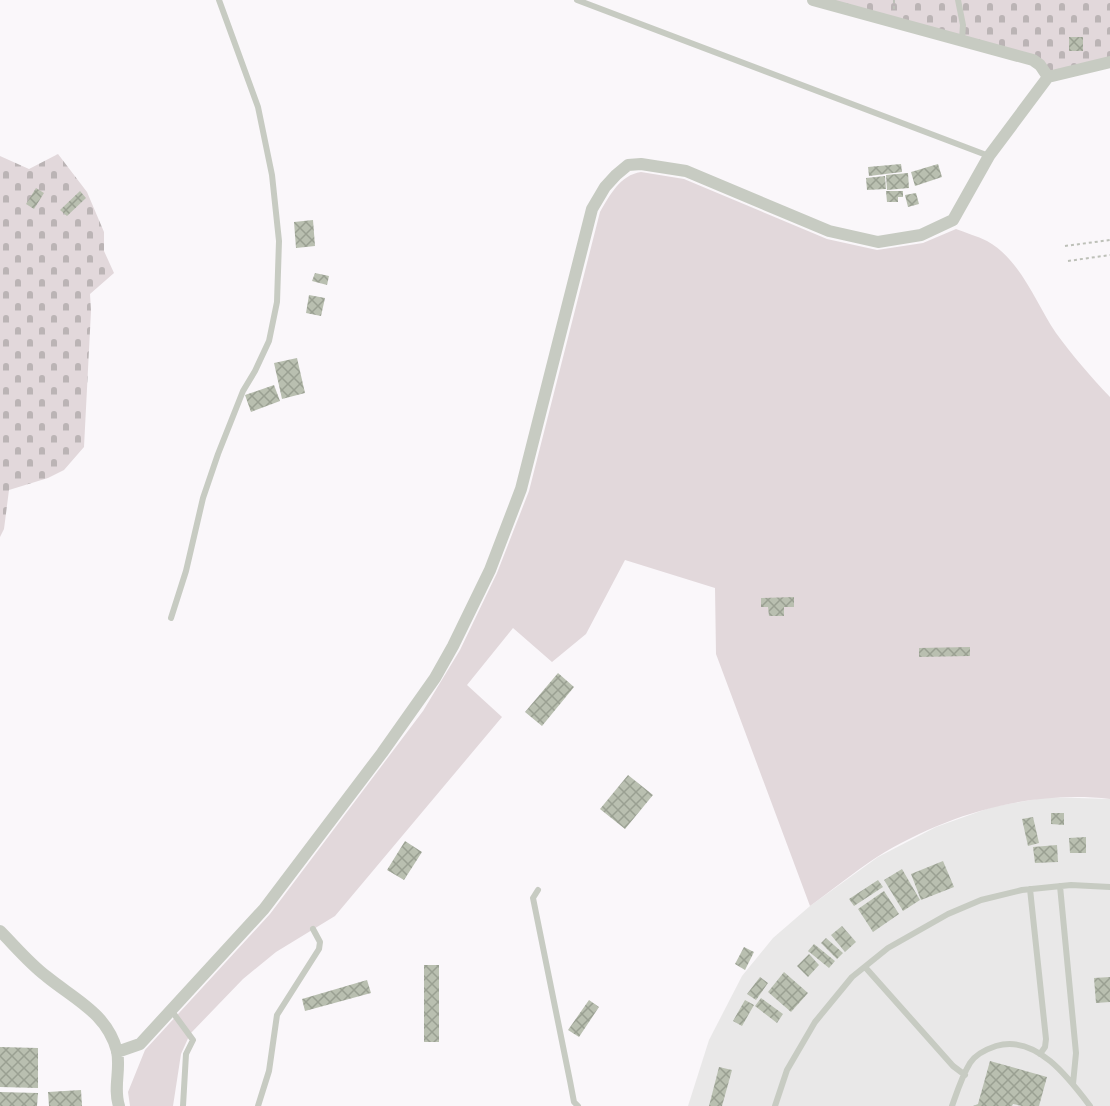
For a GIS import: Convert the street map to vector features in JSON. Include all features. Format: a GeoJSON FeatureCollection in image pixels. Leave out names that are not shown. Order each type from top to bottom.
{"type":"FeatureCollection","features":[{"type":"Feature","properties":{"kind":"street"},"geometry":{"type":"LineString","coordinates":[[813,0],[824,4],[834,3],[1033,60],[1040,65],[1048,77]]}},
{"type":"Feature","properties":{"kind":"street"},"geometry":{"type":"LineString","coordinates":[[117,1052],[140,1044],[264,909],[389,744],[435,678],[490,570],[521,489],[592,209],[610,181],[627,165],[641,164],[686,171],[829,231],[878,242],[921,235],[953,220],[989,156],[1048,77],[1110,62]]}},
{"type":"Feature","properties":{"kind":"street"},"geometry":{"type":"LineString","coordinates":[[0,931],[45,976],[89,1008],[107,1025],[117,1052],[115,1086],[119,1106]]}},
{"type":"Feature","properties":{"kind":"lane"},"geometry":{"type":"LineString","coordinates":[[171,618],[214,465],[243,391],[269,342],[277,302],[279,241],[272,175],[258,107],[219,0]]}},
{"type":"Feature","properties":{"kind":"lane"},"geometry":{"type":"LineString","coordinates":[[577,0],[989,156]]}},
{"type":"Feature","properties":{"kind":"lane"},"geometry":{"type":"LineString","coordinates":[[958,0],[963,25],[962,39]]}},
{"type":"Feature","properties":{"kind":"lane"},"geometry":{"type":"LineString","coordinates":[[775,1106],[787,1070],[815,1022],[852,977],[888,948],[948,914],[981,900],[1030,889],[1071,885],[1110,887]]}},
{"type":"Feature","properties":{"kind":"lane"},"geometry":{"type":"LineString","coordinates":[[1060,886],[1076,1053],[1073,1084]]}},
{"type":"Feature","properties":{"kind":"lane"},"geometry":{"type":"LineString","coordinates":[[1030,889],[1046,1040],[1045,1047],[1040,1054]]}},
{"type":"Feature","properties":{"kind":"lane"},"geometry":{"type":"LineString","coordinates":[[538,890],[533,898],[574,1102],[578,1106]]}},
{"type":"Feature","properties":{"kind":"lane"},"geometry":{"type":"LineString","coordinates":[[258,1106],[269,1071],[277,1015],[319,949],[320,942],[313,929]]}},
{"type":"Feature","properties":{"kind":"lane"},"geometry":{"type":"LineString","coordinates":[[865,967],[953,1066],[965,1075]]}},
{"type":"Feature","properties":{"kind":"lane"},"geometry":{"type":"LineString","coordinates":[[171,1010],[193,1040],[186,1054],[183,1106]]}},
{"type":"Feature","properties":{"kind":"lane"},"geometry":{"type":"LineString","coordinates":[[952,1106],[970,1062],[987,1049],[1004,1044],[1021,1044],[1040,1054],[1073,1084],[1090,1106]]}},
{"type":"Feature","properties":{"kind":"path"},"geometry":{"type":"LineString","coordinates":[[1065,246],[1110,240]]}},
{"type":"Feature","properties":{"kind":"path"},"geometry":{"type":"LineString","coordinates":[[1068,261],[1110,255]]}},
{"type":"Feature","properties":{"kind":"shaded area"},"geometry":{"type":"Polygon","coordinates":[[[1047,797],[1110,799],[1110,1106],[688,1106],[709,1040],[742,976],[773,938],[810,906],[878,857],[936,827],[992,807],[1047,797]]]}},
{"type":"Feature","properties":{"kind":"green space"},"geometry":{"type":"Polygon","coordinates":[[[813,0],[1110,0],[1110,62],[1048,77],[1040,65],[813,0]]]}},
{"type":"Feature","properties":{"kind":"green space"},"geometry":{"type":"Polygon","coordinates":[[[58,154],[87,192],[104,232],[104,251],[114,273],[90,294],[84,447],[64,470],[48,478],[9,490],[4,529],[0,537],[0,156],[29,169],[58,154]]]}},
{"type":"Feature","properties":{"kind":"green space"},"geometry":{"type":"Polygon","coordinates":[[[641,172],[684,179],[827,239],[877,250],[923,243],[956,229],[987,241],[999,249],[1018,270],[1056,333],[1110,397],[1110,799],[1049,798],[989,808],[960,817],[903,842],[877,857],[810,906],[716,654],[715,588],[625,560],[586,634],[552,662],[513,628],[467,685],[502,717],[335,916],[276,952],[243,979],[190,1034],[181,1054],[173,1106],[130,1106],[128,1092],[145,1050],[270,914],[423,711],[460,650],[497,573],[529,491],[600,212],[621,181],[641,172]]]}},
{"type":"Feature","properties":{"kind":"building"},"geometry":{"type":"Polygon","coordinates":[[[1069,37],[1083,37],[1083,51],[1069,51],[1069,37]]]}},
{"type":"Feature","properties":{"kind":"building"},"geometry":{"type":"Polygon","coordinates":[[[901,164],[902,172],[869,176],[868,167],[901,164]]]}},
{"type":"Feature","properties":{"kind":"building"},"geometry":{"type":"Polygon","coordinates":[[[938,164],[942,177],[915,186],[911,172],[938,164]]]}},
{"type":"Feature","properties":{"kind":"building"},"geometry":{"type":"Polygon","coordinates":[[[908,173],[909,188],[887,190],[886,175],[908,173]]]}},
{"type":"Feature","properties":{"kind":"building"},"geometry":{"type":"Polygon","coordinates":[[[885,176],[886,189],[867,190],[866,178],[885,176]]]}},
{"type":"Feature","properties":{"kind":"building"},"geometry":{"type":"Polygon","coordinates":[[[36,188],[44,193],[34,209],[26,204],[36,188]]]}},
{"type":"Feature","properties":{"kind":"building"},"geometry":{"type":"Polygon","coordinates":[[[80,191],[86,198],[67,216],[60,210],[80,191]]]}},
{"type":"Feature","properties":{"kind":"building"},"geometry":{"type":"Polygon","coordinates":[[[886,191],[903,191],[903,197],[898,197],[898,202],[887,202],[886,191]]]}},
{"type":"Feature","properties":{"kind":"building"},"geometry":{"type":"Polygon","coordinates":[[[916,193],[919,204],[908,207],[905,195],[916,193]]]}},
{"type":"Feature","properties":{"kind":"building"},"geometry":{"type":"Polygon","coordinates":[[[313,220],[315,246],[296,248],[294,222],[313,220]]]}},
{"type":"Feature","properties":{"kind":"building"},"geometry":{"type":"Polygon","coordinates":[[[315,273],[329,276],[327,285],[312,281],[315,273]]]}},
{"type":"Feature","properties":{"kind":"building"},"geometry":{"type":"Polygon","coordinates":[[[309,295],[325,298],[321,316],[306,313],[309,295]]]}},
{"type":"Feature","properties":{"kind":"building"},"geometry":{"type":"Polygon","coordinates":[[[297,358],[305,393],[282,399],[274,363],[297,358]]]}},
{"type":"Feature","properties":{"kind":"building"},"geometry":{"type":"Polygon","coordinates":[[[274,385],[280,401],[251,412],[245,395],[274,385]]]}},
{"type":"Feature","properties":{"kind":"building"},"geometry":{"type":"Polygon","coordinates":[[[794,597],[794,607],[784,607],[784,616],[769,616],[768,607],[761,607],[761,598],[794,597]]]}},
{"type":"Feature","properties":{"kind":"building"},"geometry":{"type":"Polygon","coordinates":[[[970,647],[970,656],[919,657],[919,648],[970,647]]]}},
{"type":"Feature","properties":{"kind":"building"},"geometry":{"type":"Polygon","coordinates":[[[558,673],[574,687],[542,726],[525,712],[558,673]]]}},
{"type":"Feature","properties":{"kind":"building"},"geometry":{"type":"Polygon","coordinates":[[[628,775],[653,795],[625,829],[600,809],[628,775]]]}},
{"type":"Feature","properties":{"kind":"building"},"geometry":{"type":"Polygon","coordinates":[[[1051,813],[1064,813],[1064,825],[1051,824],[1051,813]]]}},
{"type":"Feature","properties":{"kind":"building"},"geometry":{"type":"Polygon","coordinates":[[[1033,817],[1039,843],[1028,846],[1022,819],[1033,817]]]}},
{"type":"Feature","properties":{"kind":"building"},"geometry":{"type":"Polygon","coordinates":[[[1086,837],[1086,853],[1070,853],[1069,838],[1086,837]]]}},
{"type":"Feature","properties":{"kind":"building"},"geometry":{"type":"Polygon","coordinates":[[[405,841],[422,852],[404,880],[387,870],[405,841]]]}},
{"type":"Feature","properties":{"kind":"building"},"geometry":{"type":"Polygon","coordinates":[[[1057,845],[1058,862],[1035,863],[1033,847],[1057,845]]]}},
{"type":"Feature","properties":{"kind":"building"},"geometry":{"type":"Polygon","coordinates":[[[943,861],[954,887],[921,900],[911,874],[943,861]]]}},
{"type":"Feature","properties":{"kind":"building"},"geometry":{"type":"Polygon","coordinates":[[[902,869],[920,900],[903,911],[884,880],[902,869]]]}},
{"type":"Feature","properties":{"kind":"building"},"geometry":{"type":"Polygon","coordinates":[[[878,880],[883,887],[854,906],[849,899],[878,880]]]}},
{"type":"Feature","properties":{"kind":"building"},"geometry":{"type":"Polygon","coordinates":[[[884,891],[899,914],[873,932],[858,909],[884,891]]]}},
{"type":"Feature","properties":{"kind":"building"},"geometry":{"type":"Polygon","coordinates":[[[842,926],[856,942],[845,952],[831,935],[842,926]]]}},
{"type":"Feature","properties":{"kind":"building"},"geometry":{"type":"Polygon","coordinates":[[[826,938],[843,953],[837,959],[821,943],[826,938]]]}},
{"type":"Feature","properties":{"kind":"building"},"geometry":{"type":"Polygon","coordinates":[[[814,944],[835,961],[829,968],[808,951],[814,944]]]}},
{"type":"Feature","properties":{"kind":"building"},"geometry":{"type":"Polygon","coordinates":[[[744,947],[754,952],[745,970],[735,964],[744,947]]]}},
{"type":"Feature","properties":{"kind":"building"},"geometry":{"type":"Polygon","coordinates":[[[809,954],[819,965],[808,977],[797,966],[809,954]]]}},
{"type":"Feature","properties":{"kind":"building"},"geometry":{"type":"Polygon","coordinates":[[[424,965],[439,965],[439,1042],[424,1042],[424,965]]]}},
{"type":"Feature","properties":{"kind":"building"},"geometry":{"type":"Polygon","coordinates":[[[784,972],[808,993],[791,1012],[768,992],[784,972]]]}},
{"type":"Feature","properties":{"kind":"building"},"geometry":{"type":"Polygon","coordinates":[[[760,977],[768,983],[756,1000],[747,994],[760,977]]]}},
{"type":"Feature","properties":{"kind":"building"},"geometry":{"type":"Polygon","coordinates":[[[1110,977],[1110,1002],[1096,1003],[1094,978],[1110,977]]]}},
{"type":"Feature","properties":{"kind":"building"},"geometry":{"type":"Polygon","coordinates":[[[367,980],[371,993],[305,1011],[302,999],[367,980]]]}},
{"type":"Feature","properties":{"kind":"building"},"geometry":{"type":"Polygon","coordinates":[[[761,998],[783,1014],[777,1023],[755,1006],[761,998]]]}},
{"type":"Feature","properties":{"kind":"building"},"geometry":{"type":"Polygon","coordinates":[[[589,1000],[599,1007],[579,1037],[568,1030],[589,1000]]]}},
{"type":"Feature","properties":{"kind":"building"},"geometry":{"type":"Polygon","coordinates":[[[745,1000],[754,1005],[742,1026],[733,1021],[745,1000]]]}},
{"type":"Feature","properties":{"kind":"building"},"geometry":{"type":"Polygon","coordinates":[[[0,1047],[38,1048],[38,1088],[0,1087],[0,1047]]]}},
{"type":"Feature","properties":{"kind":"building"},"geometry":{"type":"Polygon","coordinates":[[[990,1061],[1047,1077],[1039,1106],[1013,1104],[1012,1106],[973,1106],[978,1104],[990,1061]]]}},
{"type":"Feature","properties":{"kind":"building"},"geometry":{"type":"Polygon","coordinates":[[[719,1067],[732,1070],[722,1106],[709,1106],[719,1067]]]}},
{"type":"Feature","properties":{"kind":"building"},"geometry":{"type":"Polygon","coordinates":[[[81,1090],[82,1106],[49,1106],[48,1092],[81,1090]]]}},
{"type":"Feature","properties":{"kind":"building"},"geometry":{"type":"Polygon","coordinates":[[[0,1092],[38,1093],[37,1106],[0,1106],[0,1092]]]}}]}
